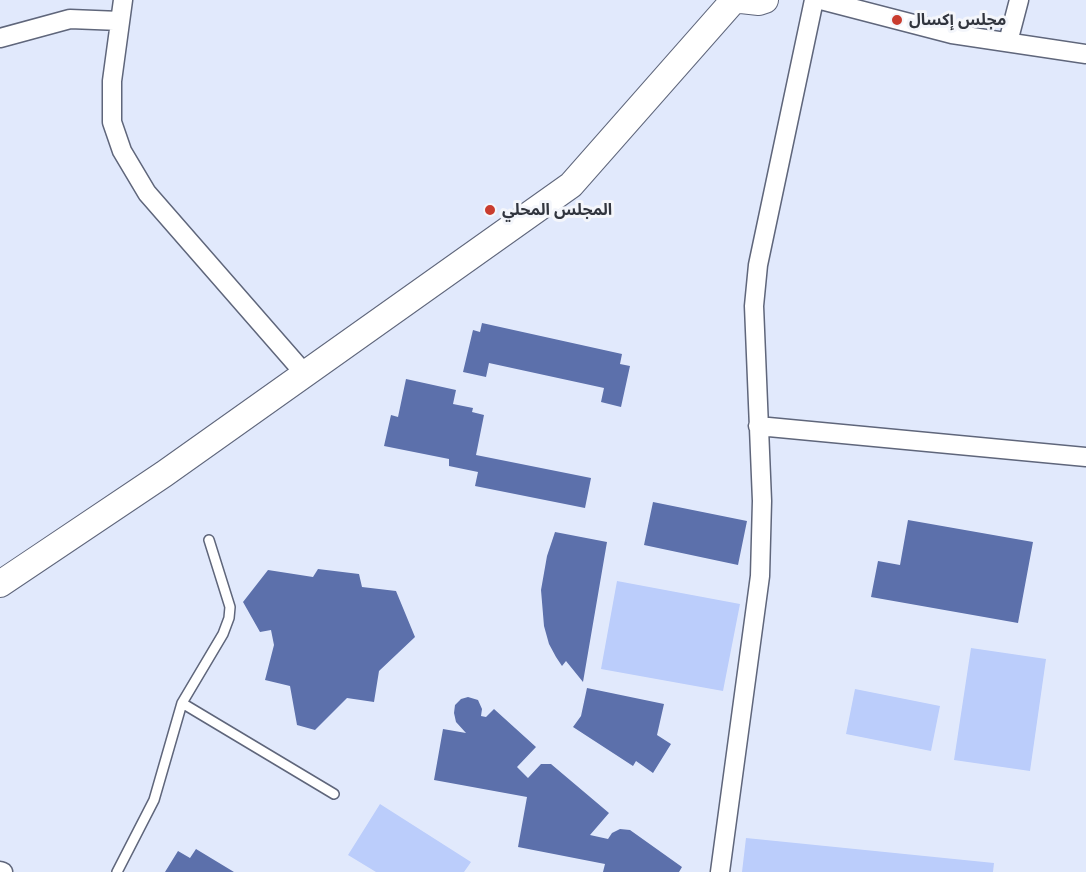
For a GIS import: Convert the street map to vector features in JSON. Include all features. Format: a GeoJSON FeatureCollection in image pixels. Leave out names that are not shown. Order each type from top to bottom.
{"type":"FeatureCollection","features":[{"type":"Feature","properties":{"kind":"main road"},"geometry":{"type":"LineString","coordinates":[[0,584],[164,474],[572,185],[734,0]]}},
{"type":"Feature","properties":{"kind":"main road"},"geometry":{"type":"LineString","coordinates":[[741,0],[747,2],[765,0]]}},
{"type":"Feature","properties":{"kind":"street"},"geometry":{"type":"LineString","coordinates":[[123,0],[112,81],[112,122],[122,152],[147,192],[305,374]]}},
{"type":"Feature","properties":{"kind":"street"},"geometry":{"type":"LineString","coordinates":[[720,872],[759,576],[762,501],[754,306],[758,265],[814,0]]}},
{"type":"Feature","properties":{"kind":"street"},"geometry":{"type":"LineString","coordinates":[[821,0],[952,34],[1086,54]]}},
{"type":"Feature","properties":{"kind":"street"},"geometry":{"type":"LineString","coordinates":[[1008,42],[1019,0]]}},
{"type":"Feature","properties":{"kind":"street"},"geometry":{"type":"LineString","coordinates":[[0,38],[70,19],[120,21]]}},
{"type":"Feature","properties":{"kind":"street"},"geometry":{"type":"LineString","coordinates":[[758,426],[1086,457]]}},
{"type":"Feature","properties":{"kind":"lane"},"geometry":{"type":"LineString","coordinates":[[117,872],[154,800],[182,703],[223,634],[229,618],[230,607],[209,540]]}},
{"type":"Feature","properties":{"kind":"lane"},"geometry":{"type":"LineString","coordinates":[[182,703],[334,794]]}},
{"type":"Feature","properties":{"kind":"shaded area"},"geometry":{"type":"Polygon","coordinates":[[[617,581],[740,604],[723,691],[601,669],[617,581]]]}},
{"type":"Feature","properties":{"kind":"shaded area"},"geometry":{"type":"Polygon","coordinates":[[[971,648],[1046,659],[1030,771],[954,760],[971,648]]]}},
{"type":"Feature","properties":{"kind":"shaded area"},"geometry":{"type":"Polygon","coordinates":[[[855,689],[940,706],[931,751],[846,734],[855,689]]]}},
{"type":"Feature","properties":{"kind":"shaded area"},"geometry":{"type":"Polygon","coordinates":[[[380,804],[471,862],[464,872],[376,872],[348,855],[380,804]]]}},
{"type":"Feature","properties":{"kind":"shaded area"},"geometry":{"type":"Polygon","coordinates":[[[746,838],[994,863],[993,872],[742,872],[746,838]]]}},
{"type":"Feature","properties":{"kind":"building"},"geometry":{"type":"Polygon","coordinates":[[[482,323],[622,354],[620,364],[630,366],[621,407],[601,402],[604,388],[489,363],[486,377],[463,372],[473,330],[480,332],[482,323]]]}},
{"type":"Feature","properties":{"kind":"building"},"geometry":{"type":"Polygon","coordinates":[[[406,379],[456,390],[453,404],[473,408],[472,412],[484,415],[476,455],[591,478],[585,508],[475,486],[478,472],[449,466],[449,459],[384,446],[391,415],[398,417],[406,379]]]}},
{"type":"Feature","properties":{"kind":"building"},"geometry":{"type":"Polygon","coordinates":[[[653,502],[747,521],[738,565],[644,545],[653,502]]]}},
{"type":"Feature","properties":{"kind":"building"},"geometry":{"type":"Polygon","coordinates":[[[908,520],[1033,542],[1018,623],[871,597],[878,561],[900,565],[908,520]]]}},
{"type":"Feature","properties":{"kind":"building"},"geometry":{"type":"Polygon","coordinates":[[[555,532],[607,542],[583,682],[566,661],[562,666],[549,644],[544,626],[541,590],[547,556],[555,532]]]}},
{"type":"Feature","properties":{"kind":"building"},"geometry":{"type":"Polygon","coordinates":[[[318,569],[359,574],[362,587],[396,591],[415,637],[379,671],[374,702],[347,698],[315,730],[297,725],[290,686],[265,680],[274,645],[271,630],[260,632],[243,602],[268,570],[313,577],[318,569]]]}},
{"type":"Feature","properties":{"kind":"building"},"geometry":{"type":"Polygon","coordinates":[[[587,688],[664,704],[657,735],[671,744],[653,773],[636,761],[633,766],[573,727],[581,716],[587,688]]]}},
{"type":"Feature","properties":{"kind":"building"},"geometry":{"type":"Polygon","coordinates":[[[468,697],[478,700],[482,709],[481,716],[486,717],[494,709],[536,747],[517,767],[528,778],[541,764],[551,764],[609,813],[590,835],[608,839],[612,833],[620,829],[630,830],[682,867],[679,872],[603,872],[605,864],[518,847],[527,797],[434,780],[443,729],[466,733],[456,722],[454,713],[455,705],[461,699],[468,697]]]}},
{"type":"Feature","properties":{"kind":"building"},"geometry":{"type":"Polygon","coordinates":[[[196,849],[234,872],[165,872],[178,851],[190,858],[196,849]]]}},
{"type":"Feature","properties":{"kind":"place","name":"مجلس إكسال"},"geometry":{"type":"Point","coordinates":[897,20]}},
{"type":"Feature","properties":{"kind":"place","name":"المجلس المحلي"},"geometry":{"type":"Point","coordinates":[490,210]}}]}
